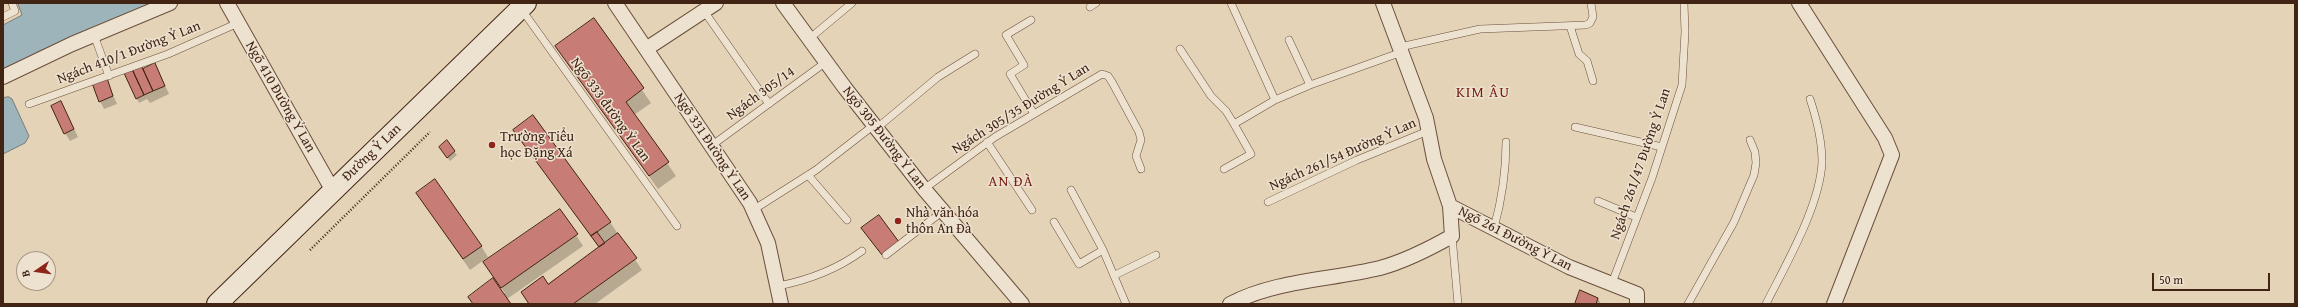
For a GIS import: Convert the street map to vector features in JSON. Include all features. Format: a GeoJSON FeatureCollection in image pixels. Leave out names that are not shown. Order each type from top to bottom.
{"type":"FeatureCollection","features":[{"type":"Feature","properties":{"kind":"main road","name":"Đường Ỷ Lan"},"geometry":{"type":"LineString","coordinates":[[217,304],[523,6]]}},
{"type":"Feature","properties":{"kind":"street"},"geometry":{"type":"LineString","coordinates":[[3,77],[94,34],[170,3]]}},
{"type":"Feature","properties":{"kind":"street","name":"Ngõ 410 Đường Ỷ Lan"},"geometry":{"type":"LineString","coordinates":[[227,3],[334,191]]}},
{"type":"Feature","properties":{"kind":"street","name":"Ngõ 331 Đường Ỷ Lan"},"geometry":{"type":"LineString","coordinates":[[615,3],[753,210],[768,243],[781,304]]}},
{"type":"Feature","properties":{"kind":"street"},"geometry":{"type":"LineString","coordinates":[[646,49],[716,3]]}},
{"type":"Feature","properties":{"kind":"street","name":"Ngõ 305 Đường Ỷ Lan"},"geometry":{"type":"LineString","coordinates":[[783,3],[826,62],[924,189],[1022,304]]}},
{"type":"Feature","properties":{"kind":"street","name":"Ngõ 261 Đường Ỷ Lan"},"geometry":{"type":"LineString","coordinates":[[1383,3],[1426,118],[1434,159],[1450,206],[1569,267],[1612,283],[1636,294],[1637,304]]}},
{"type":"Feature","properties":{"kind":"street"},"geometry":{"type":"LineString","coordinates":[[1799,3],[1886,138],[1892,155],[1834,304]]}},
{"type":"Feature","properties":{"kind":"street"},"geometry":{"type":"LineString","coordinates":[[1230,304],[1278,286],[1392,264],[1418,254],[1452,236],[1450,206]]}},
{"type":"Feature","properties":{"kind":"lane"},"geometry":{"type":"LineString","coordinates":[[3,17],[15,11],[12,3]]}},
{"type":"Feature","properties":{"kind":"lane"},"geometry":{"type":"LineString","coordinates":[[809,39],[852,3]]}},
{"type":"Feature","properties":{"kind":"lane"},"geometry":{"type":"LineString","coordinates":[[1231,3],[1275,100]]}},
{"type":"Feature","properties":{"kind":"lane"},"geometry":{"type":"LineString","coordinates":[[1234,124],[1275,100],[1401,49],[1480,29],[1570,26],[1590,23],[1593,18],[1590,3]]}},
{"type":"Feature","properties":{"kind":"lane","name":"Ngách 261/47 Đường Ỷ Lan"},"geometry":{"type":"LineString","coordinates":[[1612,283],[1662,147],[1682,85],[1685,32],[1684,3]]}},
{"type":"Feature","properties":{"kind":"lane","name":"Ngõ 333 đường Ỷ Lan"},"geometry":{"type":"LineString","coordinates":[[523,6],[677,226]]}},
{"type":"Feature","properties":{"kind":"lane"},"geometry":{"type":"LineString","coordinates":[[704,11],[770,104]]}},
{"type":"Feature","properties":{"kind":"lane"},"geometry":{"type":"LineString","coordinates":[[1031,20],[1006,35],[1024,65],[1010,74],[1034,114]]}},
{"type":"Feature","properties":{"kind":"lane","name":"Ngách 410/1 Đường Ỷ Lan"},"geometry":{"type":"LineString","coordinates":[[29,104],[168,54],[238,23]]}},
{"type":"Feature","properties":{"kind":"lane"},"geometry":{"type":"LineString","coordinates":[[1570,26],[1579,54],[1587,61],[1593,81]]}},
{"type":"Feature","properties":{"kind":"lane"},"geometry":{"type":"LineString","coordinates":[[94,34],[109,76]]}},
{"type":"Feature","properties":{"kind":"lane"},"geometry":{"type":"LineString","coordinates":[[1289,40],[1310,85]]}},
{"type":"Feature","properties":{"kind":"lane"},"geometry":{"type":"LineString","coordinates":[[1180,49],[1211,96],[1226,111],[1251,154],[1224,169]]}},
{"type":"Feature","properties":{"kind":"lane"},"geometry":{"type":"LineString","coordinates":[[753,210],[808,175],[875,126],[938,77],[975,54]]}},
{"type":"Feature","properties":{"kind":"lane","name":"Ngách 305/14"},"geometry":{"type":"LineString","coordinates":[[711,146],[826,62]]}},
{"type":"Feature","properties":{"kind":"lane","name":"Ngách 305/35 Đường Ỷ Lan"},"geometry":{"type":"LineString","coordinates":[[924,189],[987,142],[1102,74],[1108,76],[1139,132],[1140,140],[1136,156],[1141,169]]}},
{"type":"Feature","properties":{"kind":"lane"},"geometry":{"type":"LineString","coordinates":[[1766,304],[1806,225],[1819,178],[1822,163],[1821,138],[1810,99]]}},
{"type":"Feature","properties":{"kind":"lane"},"geometry":{"type":"LineString","coordinates":[[1575,127],[1662,147]]}},
{"type":"Feature","properties":{"kind":"lane","name":"Ngách 261/54 Đường Ỷ Lan"},"geometry":{"type":"LineString","coordinates":[[1268,202],[1357,160],[1428,131]]}},
{"type":"Feature","properties":{"kind":"lane"},"geometry":{"type":"LineString","coordinates":[[1688,304],[1734,222],[1754,175],[1756,163],[1755,152],[1750,140]]}},
{"type":"Feature","properties":{"kind":"lane"},"geometry":{"type":"LineString","coordinates":[[987,142],[1032,210]]}},
{"type":"Feature","properties":{"kind":"lane"},"geometry":{"type":"LineString","coordinates":[[1494,228],[1506,172],[1506,142]]}},
{"type":"Feature","properties":{"kind":"lane"},"geometry":{"type":"LineString","coordinates":[[808,175],[847,220]]}},
{"type":"Feature","properties":{"kind":"lane"},"geometry":{"type":"LineString","coordinates":[[1071,190],[1103,250],[1126,304]]}},
{"type":"Feature","properties":{"kind":"lane"},"geometry":{"type":"LineString","coordinates":[[1598,201],[1636,217]]}},
{"type":"Feature","properties":{"kind":"lane"},"geometry":{"type":"LineString","coordinates":[[886,255],[943,211]]}},
{"type":"Feature","properties":{"kind":"lane"},"geometry":{"type":"LineString","coordinates":[[1054,222],[1080,264],[1103,250]]}},
{"type":"Feature","properties":{"kind":"lane"},"geometry":{"type":"LineString","coordinates":[[1452,236],[1458,304]]}},
{"type":"Feature","properties":{"kind":"lane"},"geometry":{"type":"LineString","coordinates":[[778,286],[820,276],[849,261],[862,251]]}},
{"type":"Feature","properties":{"kind":"lane"},"geometry":{"type":"LineString","coordinates":[[1114,276],[1156,255]]}},
{"type":"Feature","properties":{"kind":"path"},"geometry":{"type":"LineString","coordinates":[[310,250],[430,132]]}},
{"type":"Feature","properties":{"kind":"water"},"geometry":{"type":"Polygon","coordinates":[[[154,3],[42,50],[3,71],[3,25],[22,15],[18,4],[154,3]]]}},
{"type":"Feature","properties":{"kind":"water"},"geometry":{"type":"Polygon","coordinates":[[[9,97],[12,99],[29,136],[25,143],[3,154],[3,98],[9,97]]]}},
{"type":"Feature","properties":{"kind":"building"},"geometry":{"type":"Polygon","coordinates":[[[594,18],[644,88],[626,102],[669,162],[649,176],[555,46],[594,18]]]}},
{"type":"Feature","properties":{"kind":"building"},"geometry":{"type":"Polygon","coordinates":[[[155,63],[165,86],[153,91],[143,69],[155,63]]]}},
{"type":"Feature","properties":{"kind":"building"},"geometry":{"type":"Polygon","coordinates":[[[141,65],[153,91],[144,95],[132,69],[141,65]]]}},
{"type":"Feature","properties":{"kind":"building"},"geometry":{"type":"Polygon","coordinates":[[[132,69],[144,95],[136,99],[124,73],[132,69]]]}},
{"type":"Feature","properties":{"kind":"building"},"geometry":{"type":"Polygon","coordinates":[[[107,78],[113,96],[99,102],[92,83],[107,78]]]}},
{"type":"Feature","properties":{"kind":"building"},"geometry":{"type":"Polygon","coordinates":[[[61,101],[74,129],[64,134],[51,106],[61,101]]]}},
{"type":"Feature","properties":{"kind":"building"},"geometry":{"type":"Polygon","coordinates":[[[533,115],[611,222],[591,236],[513,130],[533,115]]]}},
{"type":"Feature","properties":{"kind":"building"},"geometry":{"type":"Polygon","coordinates":[[[447,140],[455,151],[447,158],[439,147],[447,140]]]}},
{"type":"Feature","properties":{"kind":"building"},"geometry":{"type":"Polygon","coordinates":[[[435,179],[482,246],[463,259],[416,193],[435,179]]]}},
{"type":"Feature","properties":{"kind":"building"},"geometry":{"type":"Polygon","coordinates":[[[560,209],[578,234],[501,288],[483,262],[560,209]]]}},
{"type":"Feature","properties":{"kind":"building"},"geometry":{"type":"Polygon","coordinates":[[[879,215],[899,242],[882,255],[861,228],[879,215]]]}},
{"type":"Feature","properties":{"kind":"building"},"geometry":{"type":"Polygon","coordinates":[[[597,232],[605,243],[599,247],[591,236],[597,232]]]}},
{"type":"Feature","properties":{"kind":"building"},"geometry":{"type":"Polygon","coordinates":[[[618,233],[637,258],[573,304],[529,304],[521,292],[543,276],[548,284],[618,233]]]}},
{"type":"Feature","properties":{"kind":"building"},"geometry":{"type":"Polygon","coordinates":[[[493,278],[511,304],[473,304],[468,297],[493,278]]]}},
{"type":"Feature","properties":{"kind":"building"},"geometry":{"type":"Polygon","coordinates":[[[1580,290],[1598,298],[1596,304],[1575,304],[1580,290]]]}},
{"type":"Feature","properties":{"kind":"place","name":"Trường Tiểu học Đặng Xá"},"geometry":{"type":"Point","coordinates":[492,145]}},
{"type":"Feature","properties":{"kind":"place","name":"Nhà văn hóa thôn An Đà"},"geometry":{"type":"Point","coordinates":[898,221]}},
{"type":"Feature","properties":{"kind":"district","name":"KIM ÂU"},"geometry":{"type":"Point","coordinates":[1483,93]}},
{"type":"Feature","properties":{"kind":"district","name":"AN ĐÀ"},"geometry":{"type":"Point","coordinates":[1011,182]}}]}
